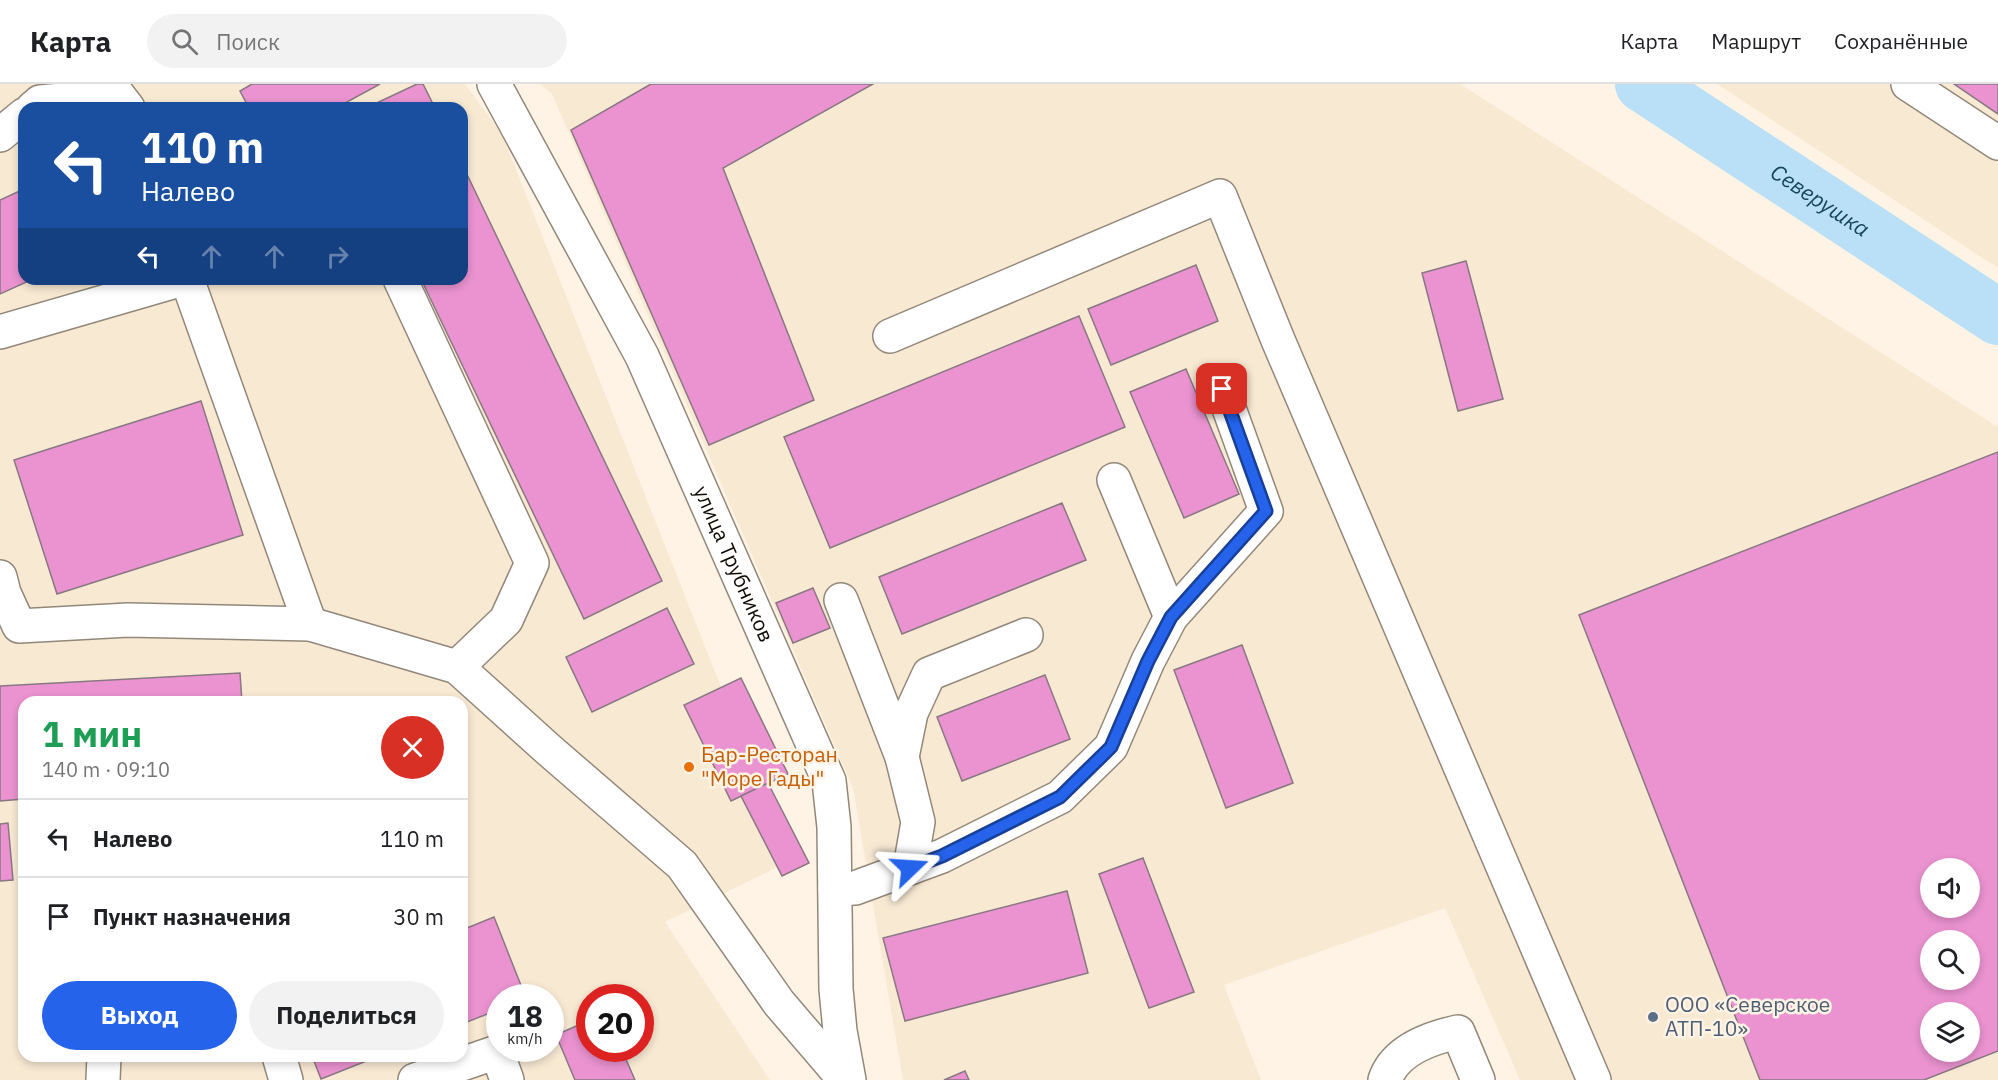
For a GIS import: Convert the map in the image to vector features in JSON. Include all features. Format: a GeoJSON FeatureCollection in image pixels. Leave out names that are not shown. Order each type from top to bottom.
{"type":"FeatureCollection","features":[{"type":"Feature","properties":{"kind":"main road","name":"улица Трубников"},"geometry":{"type":"LineString","coordinates":[[494,84],[642,356],[829,781],[834,827],[836,989],[847,1080]]}},
{"type":"Feature","properties":{"kind":"main road"},"geometry":{"type":"LineString","coordinates":[[1908,84],[1998,143]]}},
{"type":"Feature","properties":{"kind":"main road"},"geometry":{"type":"LineString","coordinates":[[40,102],[118,95],[123,102]]}},
{"type":"Feature","properties":{"kind":"main road"},"geometry":{"type":"LineString","coordinates":[[0,135],[18,120]]}},
{"type":"Feature","properties":{"kind":"main road"},"geometry":{"type":"LineString","coordinates":[[890,336],[1220,196],[1292,372],[1594,1080]]}},
{"type":"Feature","properties":{"kind":"main road"},"geometry":{"type":"LineString","coordinates":[[0,332],[164,285]]}},
{"type":"Feature","properties":{"kind":"main road"},"geometry":{"type":"LineString","coordinates":[[187,285],[310,624]]}},
{"type":"Feature","properties":{"kind":"main road"},"geometry":{"type":"LineString","coordinates":[[403,285],[532,564],[506,620],[458,667]]}},
{"type":"Feature","properties":{"kind":"main road"},"geometry":{"type":"LineString","coordinates":[[835,889],[855,888],[942,856],[1060,797],[1111,747],[1148,661],[1171,617],[1266,511],[1222,389]]}},
{"type":"Feature","properties":{"kind":"main road"},"geometry":{"type":"LineString","coordinates":[[1114,480],[1171,617]]}},
{"type":"Feature","properties":{"kind":"main road"},"geometry":{"type":"LineString","coordinates":[[0,577],[4,593],[19,626],[128,620],[310,624],[458,667],[549,750],[682,865],[779,1003],[847,1080]]}},
{"type":"Feature","properties":{"kind":"main road"},"geometry":{"type":"LineString","coordinates":[[841,600],[902,757],[918,822],[910,868]]}},
{"type":"Feature","properties":{"kind":"main road"},"geometry":{"type":"LineString","coordinates":[[902,757],[911,713],[929,674],[1026,635]]}},
{"type":"Feature","properties":{"kind":"main road"},"geometry":{"type":"LineString","coordinates":[[1385,1080],[1399,1058],[1439,1036],[1458,1032],[1478,1080]]}},
{"type":"Feature","properties":{"kind":"main road"},"geometry":{"type":"LineString","coordinates":[[468,1062],[497,1052],[507,1080]]}},
{"type":"Feature","properties":{"kind":"main road"},"geometry":{"type":"LineString","coordinates":[[103,1080],[104,1062]]}},
{"type":"Feature","properties":{"kind":"main road"},"geometry":{"type":"LineString","coordinates":[[281,1062],[286,1080]]}},
{"type":"Feature","properties":{"kind":"main road"},"geometry":{"type":"LineString","coordinates":[[415,1080],[468,1062]]}},
{"type":"Feature","properties":{"kind":"shaded area"},"geometry":{"type":"Polygon","coordinates":[[[0,84],[465,84],[502,134],[790,861],[665,922],[770,1080],[0,1080],[0,84]]]}},
{"type":"Feature","properties":{"kind":"shaded area"},"geometry":{"type":"Polygon","coordinates":[[[540,84],[1460,84],[1998,427],[1998,1080],[1520,1080],[1445,908],[1224,985],[1261,1080],[903,1080],[853,788],[552,94],[540,84]]]}},
{"type":"Feature","properties":{"kind":"shaded area"},"geometry":{"type":"Polygon","coordinates":[[[1717,84],[1998,84],[1998,268],[1717,84]]]}},
{"type":"Feature","properties":{"kind":"building"},"geometry":{"type":"Polygon","coordinates":[[[252,84],[380,84],[347,102],[246,102],[240,91],[252,84]]]}},
{"type":"Feature","properties":{"kind":"building"},"geometry":{"type":"Polygon","coordinates":[[[417,84],[423,84],[432,102],[379,102],[417,84]]]}},
{"type":"Feature","properties":{"kind":"building"},"geometry":{"type":"Polygon","coordinates":[[[651,84],[873,84],[723,168],[814,400],[709,445],[571,130],[651,84]]]}},
{"type":"Feature","properties":{"kind":"building"},"geometry":{"type":"Polygon","coordinates":[[[1954,84],[1998,84],[1998,114],[1954,84]]]}},
{"type":"Feature","properties":{"kind":"building"},"geometry":{"type":"Polygon","coordinates":[[[468,177],[662,581],[584,619],[424,285],[468,285],[468,177]]]}},
{"type":"Feature","properties":{"kind":"building"},"geometry":{"type":"Polygon","coordinates":[[[18,192],[20,285],[0,294],[0,200],[18,192]]]}},
{"type":"Feature","properties":{"kind":"building"},"geometry":{"type":"Polygon","coordinates":[[[1466,261],[1503,399],[1458,411],[1422,273],[1466,261]]]}},
{"type":"Feature","properties":{"kind":"building"},"geometry":{"type":"Polygon","coordinates":[[[1196,265],[1218,321],[1111,365],[1088,309],[1196,265]]]}},
{"type":"Feature","properties":{"kind":"building"},"geometry":{"type":"Polygon","coordinates":[[[1079,316],[1125,427],[830,548],[784,437],[1079,316]]]}},
{"type":"Feature","properties":{"kind":"building"},"geometry":{"type":"Polygon","coordinates":[[[1186,369],[1239,494],[1184,518],[1130,392],[1186,369]]]}},
{"type":"Feature","properties":{"kind":"building"},"geometry":{"type":"Polygon","coordinates":[[[201,401],[243,535],[57,594],[14,460],[201,401]]]}},
{"type":"Feature","properties":{"kind":"building"},"geometry":{"type":"Polygon","coordinates":[[[1998,452],[1998,1051],[1980,1058],[1980,1002],[1920,1002],[1920,1062],[1970,1062],[1924,1080],[1760,1080],[1579,615],[1998,452]]]}},
{"type":"Feature","properties":{"kind":"building"},"geometry":{"type":"Polygon","coordinates":[[[1062,503],[1086,560],[902,634],[879,577],[1062,503]]]}},
{"type":"Feature","properties":{"kind":"building"},"geometry":{"type":"Polygon","coordinates":[[[813,588],[830,628],[793,643],[776,603],[813,588]]]}},
{"type":"Feature","properties":{"kind":"building"},"geometry":{"type":"Polygon","coordinates":[[[667,608],[694,664],[592,712],[566,657],[667,608]]]}},
{"type":"Feature","properties":{"kind":"building"},"geometry":{"type":"Polygon","coordinates":[[[1242,645],[1293,783],[1226,808],[1174,670],[1242,645]]]}},
{"type":"Feature","properties":{"kind":"building"},"geometry":{"type":"Polygon","coordinates":[[[240,673],[242,696],[18,696],[18,800],[0,801],[0,686],[240,673]]]}},
{"type":"Feature","properties":{"kind":"building"},"geometry":{"type":"Polygon","coordinates":[[[1045,675],[1070,739],[962,781],[937,717],[1045,675]]]}},
{"type":"Feature","properties":{"kind":"building"},"geometry":{"type":"Polygon","coordinates":[[[741,678],[788,774],[731,801],[684,705],[741,678]]]}},
{"type":"Feature","properties":{"kind":"building"},"geometry":{"type":"Polygon","coordinates":[[[768,783],[809,863],[782,876],[741,796],[768,783]]]}},
{"type":"Feature","properties":{"kind":"building"},"geometry":{"type":"Polygon","coordinates":[[[8,823],[13,880],[0,881],[0,824],[8,823]]]}},
{"type":"Feature","properties":{"kind":"building"},"geometry":{"type":"Polygon","coordinates":[[[1143,858],[1194,992],[1149,1008],[1099,874],[1143,858]]]}},
{"type":"Feature","properties":{"kind":"building"},"geometry":{"type":"Polygon","coordinates":[[[1067,891],[1088,973],[905,1021],[883,938],[1067,891]]]}},
{"type":"Feature","properties":{"kind":"building"},"geometry":{"type":"Polygon","coordinates":[[[494,917],[520,984],[486,984],[486,1015],[468,1022],[468,928],[494,917]]]}},
{"type":"Feature","properties":{"kind":"building"},"geometry":{"type":"Polygon","coordinates":[[[576,1026],[576,1062],[627,1062],[635,1080],[575,1080],[564,1054],[564,1031],[576,1026]]]}},
{"type":"Feature","properties":{"kind":"building"},"geometry":{"type":"Polygon","coordinates":[[[314,1062],[364,1062],[321,1079],[314,1062]]]}},
{"type":"Feature","properties":{"kind":"building"},"geometry":{"type":"Polygon","coordinates":[[[965,1071],[969,1080],[944,1080],[965,1071]]]}},
{"type":"Feature","properties":{"kind":"waterway","name":"Северушка"},"geometry":{"type":"LineString","coordinates":[[1643,84],[1998,317]]}},
{"type":"Feature","properties":{"kind":"place","name":"Бар-Ресторан \"Море Гады\""},"geometry":{"type":"Point","coordinates":[689,767]}},
{"type":"Feature","properties":{"kind":"place","name":"ООО «Северское АТП-10»"},"geometry":{"type":"Point","coordinates":[1653,1017]}},
{"type":"Feature","properties":{"kind":"route"},"geometry":{"type":"LineString","coordinates":[[910,868],[942,856],[1060,797],[1111,747],[1148,661],[1171,617],[1266,511],[1222,389]]}}]}
